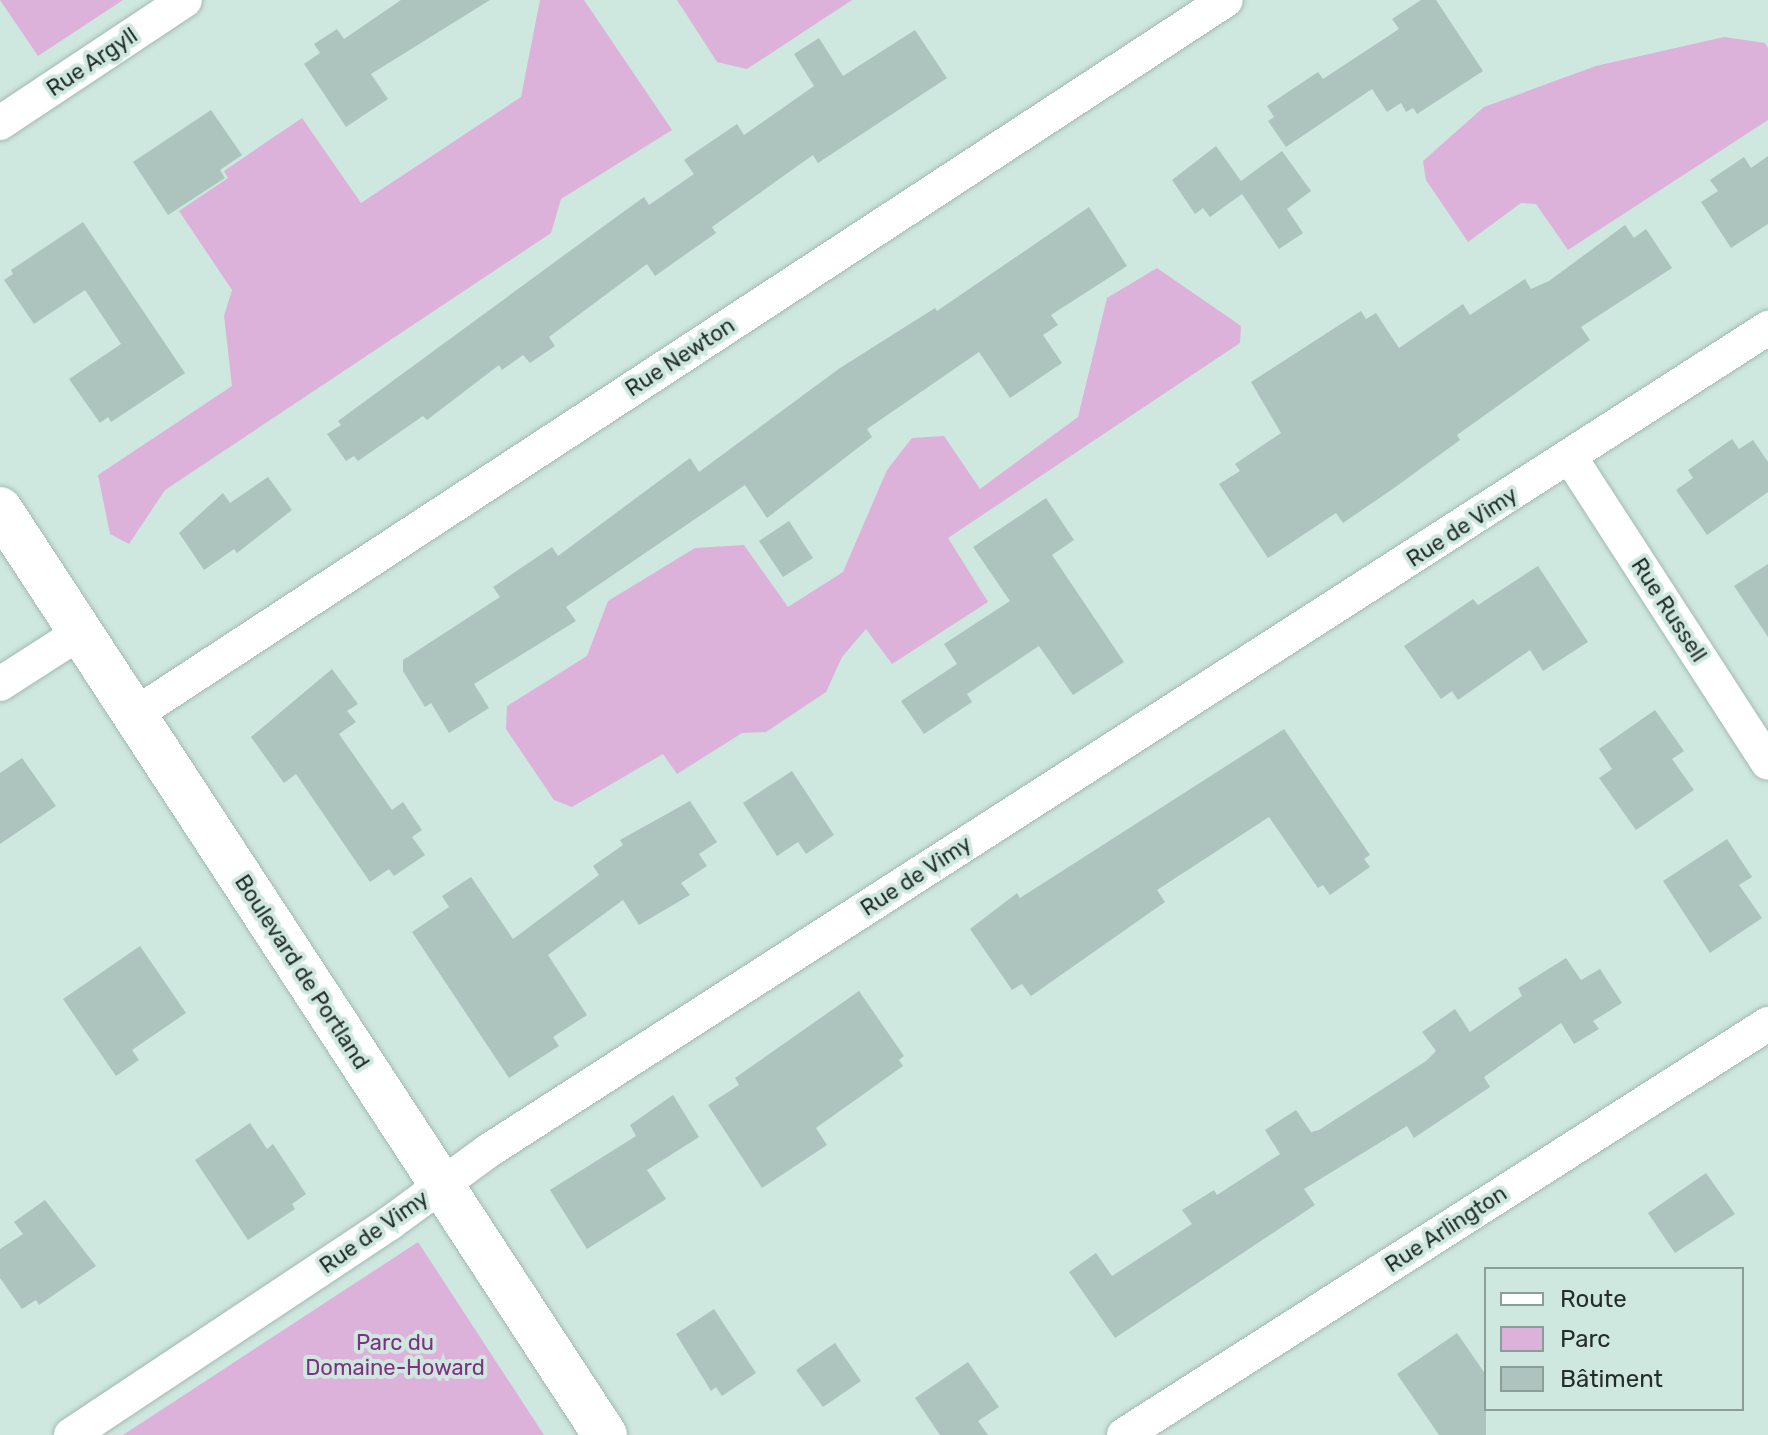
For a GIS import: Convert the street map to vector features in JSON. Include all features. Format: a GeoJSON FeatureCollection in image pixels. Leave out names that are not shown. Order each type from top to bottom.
{"type":"FeatureCollection","features":[{"type":"Feature","properties":{"kind":"main road","name":"Boulevard de Portland"},"geometry":{"type":"LineString","coordinates":[[0,509],[605,1435]]}},
{"type":"Feature","properties":{"kind":"street","name":"Rue Argyll"},"geometry":{"type":"LineString","coordinates":[[0,123],[185,0]]}},
{"type":"Feature","properties":{"kind":"street","name":"Rue Newton"},"geometry":{"type":"LineString","coordinates":[[134,715],[1226,0]]}},
{"type":"Feature","properties":{"kind":"street","name":"Rue de Vimy"},"geometry":{"type":"LineString","coordinates":[[71,1435],[442,1185],[1768,328]]}},
{"type":"Feature","properties":{"kind":"street","name":"Rue Russell"},"geometry":{"type":"LineString","coordinates":[[1570,457],[1768,763]]}},
{"type":"Feature","properties":{"kind":"street"},"geometry":{"type":"LineString","coordinates":[[0,684],[81,632]]}},
{"type":"Feature","properties":{"kind":"street","name":"Rue Arlington"},"geometry":{"type":"LineString","coordinates":[[1124,1435],[1768,1024]]}},
{"type":"Feature","properties":{"kind":"green space"},"geometry":{"type":"Polygon","coordinates":[[[0,0],[123,0],[38,56],[0,0]]]}},
{"type":"Feature","properties":{"kind":"green space"},"geometry":{"type":"Polygon","coordinates":[[[540,0],[584,0],[672,130],[561,199],[551,233],[165,490],[129,544],[110,534],[98,475],[232,386],[224,316],[232,290],[179,211],[228,178],[224,171],[302,118],[361,203],[521,97],[540,0]]]}},
{"type":"Feature","properties":{"kind":"green space"},"geometry":{"type":"Polygon","coordinates":[[[677,0],[852,0],[747,69],[717,62],[677,0]]]}},
{"type":"Feature","properties":{"kind":"green space"},"geometry":{"type":"Polygon","coordinates":[[[1724,37],[1765,43],[1768,48],[1768,120],[1568,250],[1536,204],[1521,203],[1468,242],[1426,180],[1423,161],[1484,107],[1596,66],[1724,37]]]}},
{"type":"Feature","properties":{"kind":"green space"},"geometry":{"type":"Polygon","coordinates":[[[1157,268],[1241,326],[1240,343],[948,538],[988,602],[892,664],[866,629],[842,657],[826,692],[766,732],[742,733],[677,774],[663,754],[572,807],[554,800],[506,729],[507,706],[587,656],[608,601],[695,548],[744,545],[788,607],[843,572],[887,470],[912,438],[944,436],[980,489],[1078,417],[1107,298],[1157,268]]]}},
{"type":"Feature","properties":{"kind":"green space","name":"Parc du Domaine-Howard"},"geometry":{"type":"Polygon","coordinates":[[[418,1242],[544,1435],[123,1435],[418,1242]]]}},
{"type":"Feature","properties":{"kind":"building"},"geometry":{"type":"Polygon","coordinates":[[[401,0],[490,0],[371,74],[388,99],[346,127],[304,64],[320,53],[314,44],[337,29],[344,39],[401,0]]]}},
{"type":"Feature","properties":{"kind":"building"},"geometry":{"type":"Polygon","coordinates":[[[1421,0],[1436,0],[1483,71],[1417,114],[1413,108],[1406,112],[1401,103],[1387,112],[1372,89],[1286,147],[1268,121],[1274,117],[1267,106],[1318,72],[1323,79],[1399,29],[1392,19],[1421,0]]]}},
{"type":"Feature","properties":{"kind":"building"},"geometry":{"type":"Polygon","coordinates":[[[915,30],[947,78],[818,163],[813,155],[712,227],[716,233],[655,276],[647,264],[549,337],[555,346],[530,363],[523,355],[502,370],[499,365],[427,420],[423,416],[358,461],[354,456],[346,461],[327,434],[341,425],[338,421],[644,197],[649,205],[694,174],[684,160],[737,124],[744,135],[814,86],[794,54],[819,38],[843,76],[915,30]]]}},
{"type":"Feature","properties":{"kind":"building"},"geometry":{"type":"Polygon","coordinates":[[[211,110],[242,155],[220,170],[225,178],[168,215],[133,162],[211,110]]]}},
{"type":"Feature","properties":{"kind":"building"},"geometry":{"type":"Polygon","coordinates":[[[1216,146],[1241,181],[1282,151],[1311,191],[1287,209],[1303,233],[1279,249],[1242,194],[1210,217],[1203,208],[1195,214],[1172,180],[1216,146]]]}},
{"type":"Feature","properties":{"kind":"building"},"geometry":{"type":"Polygon","coordinates":[[[1768,156],[1768,224],[1731,248],[1701,202],[1718,191],[1710,180],[1744,157],[1751,168],[1768,156]]]}},
{"type":"Feature","properties":{"kind":"building"},"geometry":{"type":"Polygon","coordinates":[[[1089,207],[1127,266],[1051,315],[1058,325],[1043,335],[1062,363],[1010,398],[979,352],[867,429],[872,437],[767,518],[745,485],[566,607],[576,621],[474,684],[489,708],[449,733],[431,703],[425,707],[403,671],[403,660],[500,597],[493,587],[552,547],[558,556],[690,458],[699,472],[840,368],[935,308],[937,311],[1089,207]]]}},
{"type":"Feature","properties":{"kind":"building"},"geometry":{"type":"Polygon","coordinates":[[[83,222],[185,373],[111,422],[108,417],[100,423],[69,379],[121,344],[85,290],[34,324],[4,280],[13,274],[11,270],[83,222]]]}},
{"type":"Feature","properties":{"kind":"building"},"geometry":{"type":"Polygon","coordinates":[[[1625,225],[1634,238],[1646,229],[1672,268],[1581,327],[1590,340],[1457,435],[1460,440],[1394,488],[1343,523],[1336,513],[1268,558],[1219,484],[1240,471],[1235,464],[1281,433],[1251,382],[1361,311],[1366,319],[1376,313],[1399,348],[1463,304],[1470,315],[1525,279],[1531,289],[1549,281],[1625,225]]]}},
{"type":"Feature","properties":{"kind":"building"},"geometry":{"type":"Polygon","coordinates":[[[1732,439],[1739,449],[1753,440],[1768,462],[1768,492],[1707,535],[1676,490],[1693,478],[1688,470],[1732,439]]]}},
{"type":"Feature","properties":{"kind":"building"},"geometry":{"type":"Polygon","coordinates":[[[268,477],[292,510],[237,553],[234,549],[204,570],[179,533],[223,493],[230,503],[268,477]]]}},
{"type":"Feature","properties":{"kind":"building"},"geometry":{"type":"Polygon","coordinates":[[[1046,498],[1074,540],[1052,555],[1124,662],[1073,695],[1039,646],[967,694],[972,702],[924,734],[901,701],[957,664],[944,644],[1010,601],[973,547],[1046,498]]]}},
{"type":"Feature","properties":{"kind":"building"},"geometry":{"type":"Polygon","coordinates":[[[789,521],[813,558],[783,577],[759,541],[789,521]]]}},
{"type":"Feature","properties":{"kind":"building"},"geometry":{"type":"Polygon","coordinates":[[[1768,564],[1768,637],[1734,586],[1768,564]]]}},
{"type":"Feature","properties":{"kind":"building"},"geometry":{"type":"Polygon","coordinates":[[[1538,566],[1588,642],[1543,671],[1530,650],[1458,700],[1452,691],[1441,699],[1404,646],[1473,599],[1478,605],[1538,566]]]}},
{"type":"Feature","properties":{"kind":"building"},"geometry":{"type":"Polygon","coordinates":[[[332,669],[358,704],[347,711],[356,722],[339,734],[392,810],[403,802],[422,830],[412,837],[425,855],[394,876],[389,869],[370,882],[296,774],[284,783],[251,737],[332,669]]]}},
{"type":"Feature","properties":{"kind":"building"},"geometry":{"type":"Polygon","coordinates":[[[1655,710],[1684,751],[1672,759],[1694,790],[1636,830],[1599,778],[1612,769],[1599,749],[1655,710]]]}},
{"type":"Feature","properties":{"kind":"building"},"geometry":{"type":"Polygon","coordinates":[[[1284,729],[1370,855],[1364,859],[1370,867],[1330,895],[1323,885],[1318,888],[1269,817],[1157,890],[1165,902],[1031,996],[1022,984],[1012,990],[970,929],[1017,893],[1020,898],[1284,729]]]}},
{"type":"Feature","properties":{"kind":"building"},"geometry":{"type":"Polygon","coordinates":[[[22,758],[56,806],[0,844],[0,773],[22,758]]]}},
{"type":"Feature","properties":{"kind":"building"},"geometry":{"type":"Polygon","coordinates":[[[792,771],[834,835],[806,854],[798,842],[777,856],[743,803],[792,771]]]}},
{"type":"Feature","properties":{"kind":"building"},"geometry":{"type":"Polygon","coordinates":[[[690,801],[717,842],[699,854],[707,866],[681,883],[690,895],[639,925],[623,900],[548,955],[587,1015],[553,1037],[559,1046],[509,1078],[412,932],[449,907],[442,896],[471,877],[513,939],[599,875],[593,866],[623,845],[620,840],[690,801]]]}},
{"type":"Feature","properties":{"kind":"building"},"geometry":{"type":"Polygon","coordinates":[[[1727,839],[1752,877],[1739,885],[1762,918],[1710,953],[1663,881],[1727,839]]]}},
{"type":"Feature","properties":{"kind":"building"},"geometry":{"type":"Polygon","coordinates":[[[140,946],[186,1013],[132,1050],[139,1060],[116,1076],[63,999],[140,946]]]}},
{"type":"Feature","properties":{"kind":"building"},"geometry":{"type":"Polygon","coordinates":[[[1566,958],[1581,980],[1600,969],[1622,1003],[1593,1021],[1599,1029],[1574,1044],[1561,1023],[1484,1077],[1490,1087],[1414,1138],[1407,1126],[1304,1189],[1315,1205],[1115,1338],[1069,1272],[1096,1253],[1112,1276],[1192,1224],[1182,1210],[1214,1190],[1217,1195],[1280,1154],[1265,1130],[1296,1110],[1311,1132],[1319,1130],[1426,1061],[1436,1051],[1422,1032],[1455,1009],[1470,1032],[1522,996],[1518,988],[1566,958]]]}},
{"type":"Feature","properties":{"kind":"building"},"geometry":{"type":"Polygon","coordinates":[[[859,991],[904,1056],[899,1060],[903,1066],[816,1128],[827,1145],[762,1188],[708,1105],[739,1085],[735,1078],[859,991]]]}},
{"type":"Feature","properties":{"kind":"building"},"geometry":{"type":"Polygon","coordinates":[[[673,1095],[699,1137],[647,1170],[666,1199],[587,1249],[550,1190],[636,1136],[630,1125],[673,1095]]]}},
{"type":"Feature","properties":{"kind":"building"},"geometry":{"type":"Polygon","coordinates":[[[250,1123],[267,1149],[273,1144],[306,1194],[292,1204],[295,1209],[248,1240],[195,1160],[250,1123]]]}},
{"type":"Feature","properties":{"kind":"building"},"geometry":{"type":"Polygon","coordinates":[[[1706,1173],[1735,1214],[1675,1253],[1648,1213],[1706,1173]]]}},
{"type":"Feature","properties":{"kind":"building"},"geometry":{"type":"Polygon","coordinates":[[[45,1200],[96,1266],[39,1305],[36,1300],[22,1309],[0,1278],[0,1249],[23,1234],[14,1222],[45,1200]]]}},
{"type":"Feature","properties":{"kind":"building"},"geometry":{"type":"Polygon","coordinates":[[[714,1309],[756,1373],[722,1396],[716,1387],[711,1391],[676,1334],[714,1309]]]}},
{"type":"Feature","properties":{"kind":"building"},"geometry":{"type":"Polygon","coordinates":[[[1457,1333],[1484,1372],[1486,1435],[1439,1435],[1397,1374],[1457,1333]]]}},
{"type":"Feature","properties":{"kind":"building"},"geometry":{"type":"Polygon","coordinates":[[[835,1343],[861,1381],[823,1407],[796,1370],[835,1343]]]}},
{"type":"Feature","properties":{"kind":"building"},"geometry":{"type":"Polygon","coordinates":[[[968,1362],[999,1407],[978,1421],[988,1435],[940,1435],[915,1398],[968,1362]]]}}]}
